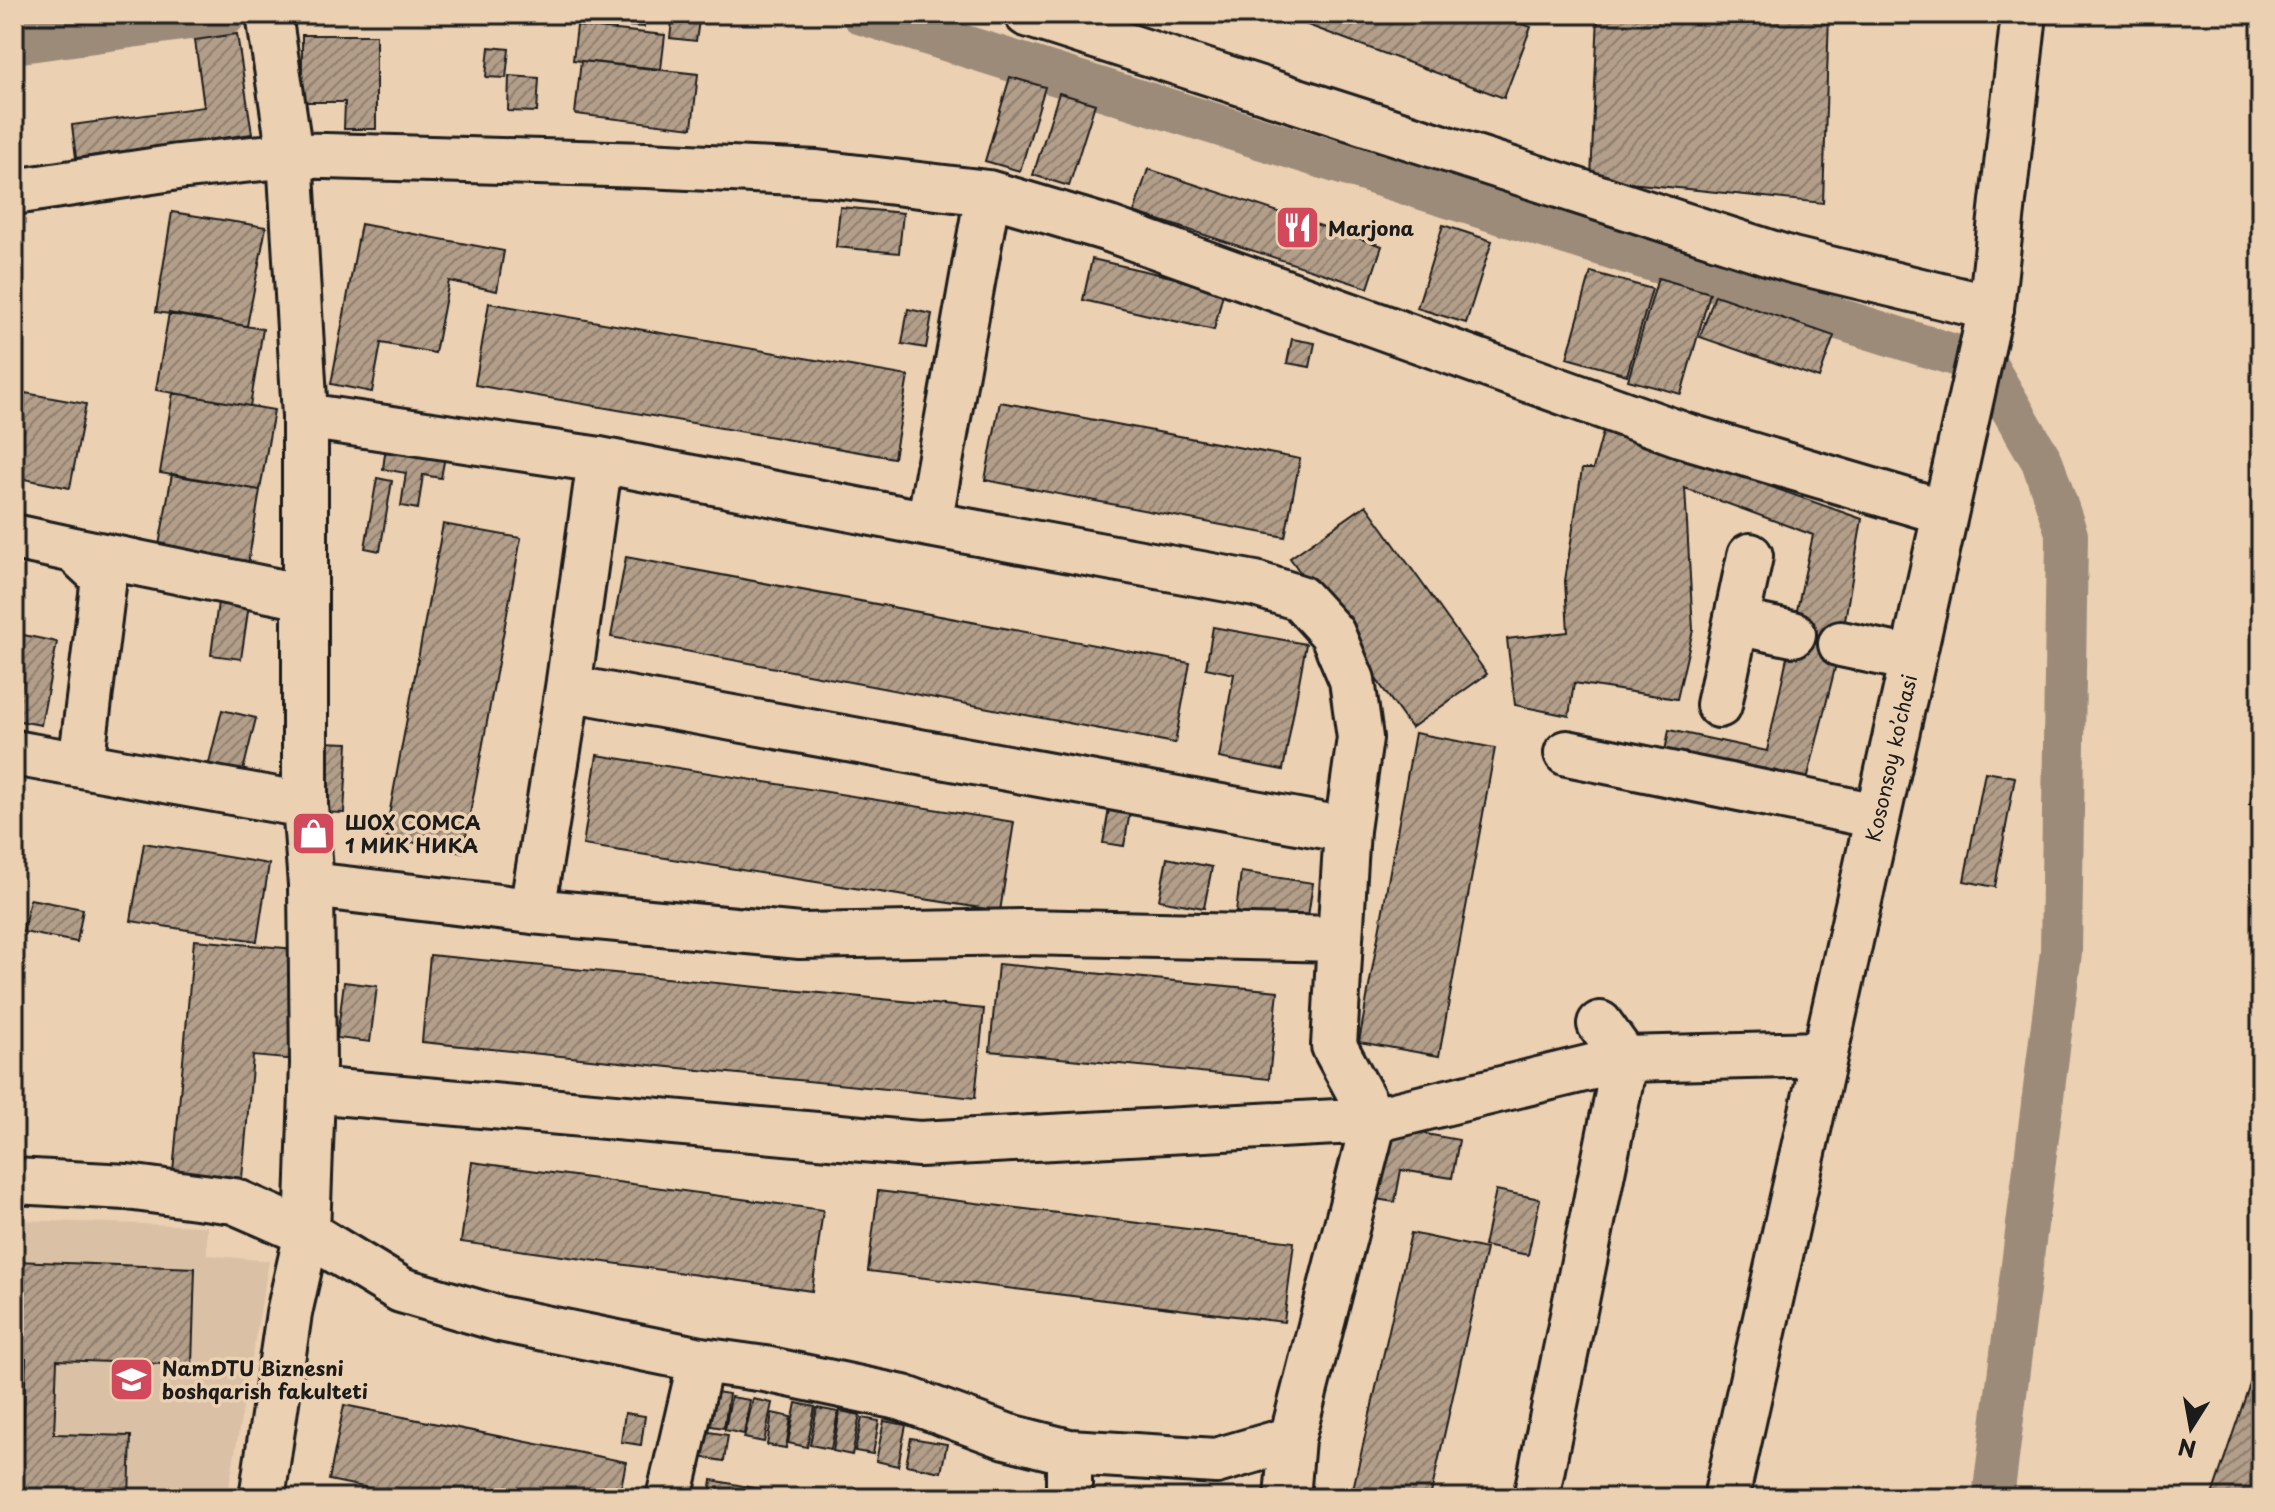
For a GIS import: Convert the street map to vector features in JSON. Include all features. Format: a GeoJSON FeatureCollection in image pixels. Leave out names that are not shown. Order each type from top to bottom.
{"type":"FeatureCollection","features":[{"type":"Feature","properties":{"kind":"street"},"geometry":{"type":"LineString","coordinates":[[262,1498],[289,1313],[307,1233],[312,1090],[311,885],[305,805],[305,416],[290,155],[269,14]]}},
{"type":"Feature","properties":{"kind":"street"},"geometry":{"type":"LineString","coordinates":[[1027,14],[1792,260],[1991,308]]}},
{"type":"Feature","properties":{"kind":"street","name":"Kosonsoy ko’chasi"},"geometry":{"type":"LineString","coordinates":[[1726,1498],[1991,308],[2024,14]]}},
{"type":"Feature","properties":{"kind":"street"},"geometry":{"type":"LineString","coordinates":[[14,192],[178,167],[290,155],[817,173],[988,193],[1109,229],[1683,435],[1944,512]]}},
{"type":"Feature","properties":{"kind":"street"},"geometry":{"type":"LineString","coordinates":[[929,524],[988,193]]}},
{"type":"Feature","properties":{"kind":"street"},"geometry":{"type":"LineString","coordinates":[[305,416],[600,460],[1255,584],[1300,598],[1332,633],[1352,680],[1360,738],[1347,830],[1334,1046],[1374,1120],[1292,1439],[1287,1498]]}},
{"type":"Feature","properties":{"kind":"street"},"geometry":{"type":"LineString","coordinates":[[532,911],[600,460]]}},
{"type":"Feature","properties":{"kind":"street"},"geometry":{"type":"LineString","coordinates":[[14,537],[304,597]]}},
{"type":"Feature","properties":{"kind":"street"},"geometry":{"type":"LineString","coordinates":[[74,550],[104,578],[81,765]]}},
{"type":"Feature","properties":{"kind":"street"},"geometry":{"type":"LineString","coordinates":[[1719,705],[1750,556]]}},
{"type":"Feature","properties":{"kind":"street"},"geometry":{"type":"LineString","coordinates":[[1736,622],[1793,634]]}},
{"type":"Feature","properties":{"kind":"street"},"geometry":{"type":"LineString","coordinates":[[1841,644],[1912,659]]}},
{"type":"Feature","properties":{"kind":"street"},"geometry":{"type":"LineString","coordinates":[[568,688],[1347,830]]}},
{"type":"Feature","properties":{"kind":"street"},"geometry":{"type":"LineString","coordinates":[[14,753],[305,805]]}},
{"type":"Feature","properties":{"kind":"street"},"geometry":{"type":"LineString","coordinates":[[1567,753],[1877,816]]}},
{"type":"Feature","properties":{"kind":"street"},"geometry":{"type":"LineString","coordinates":[[311,885],[532,911],[800,936],[1024,932],[1340,939]]}},
{"type":"Feature","properties":{"kind":"street"},"geometry":{"type":"LineString","coordinates":[[312,1090],[919,1144],[1374,1120],[1613,1042],[1824,1054]]}},
{"type":"Feature","properties":{"kind":"street"},"geometry":{"type":"LineString","coordinates":[[1536,1498],[1613,1042]]}},
{"type":"Feature","properties":{"kind":"street"},"geometry":{"type":"LineString","coordinates":[[14,1181],[127,1187],[234,1201],[307,1233],[401,1290],[500,1319],[903,1398],[1006,1436],[1069,1452],[1216,1461],[1292,1439]]}},
{"type":"Feature","properties":{"kind":"street"},"geometry":{"type":"LineString","coordinates":[[669,1498],[701,1360]]}},
{"type":"Feature","properties":{"kind":"street"},"geometry":{"type":"LineString","coordinates":[[1069,1452],[1069,1498]]}},
{"type":"Feature","properties":{"kind":"shaded area","name":"NamDTU Biznesni boshqarish fakulteti"},"geometry":{"type":"Polygon","coordinates":[[[14,1220],[207,1226],[207,1255],[269,1261],[227,1498],[14,1498],[14,1220]]]}},
{"type":"Feature","properties":{"kind":"building"},"geometry":{"type":"Polygon","coordinates":[[[532,14],[645,14],[644,27],[532,20],[532,14]]]}},
{"type":"Feature","properties":{"kind":"building"},"geometry":{"type":"Polygon","coordinates":[[[673,14],[700,14],[696,41],[670,38],[673,14]]]}},
{"type":"Feature","properties":{"kind":"building"},"geometry":{"type":"Polygon","coordinates":[[[1278,14],[1495,14],[1531,27],[1504,98],[1278,14]]]}},
{"type":"Feature","properties":{"kind":"building"},"geometry":{"type":"Polygon","coordinates":[[[1598,14],[1829,14],[1823,203],[1591,179],[1598,14]]]}},
{"type":"Feature","properties":{"kind":"building"},"geometry":{"type":"Polygon","coordinates":[[[577,26],[665,35],[661,69],[573,60],[577,26]]]}},
{"type":"Feature","properties":{"kind":"building"},"geometry":{"type":"Polygon","coordinates":[[[237,34],[252,134],[76,158],[72,125],[204,107],[195,40],[237,34]]]}},
{"type":"Feature","properties":{"kind":"building"},"geometry":{"type":"Polygon","coordinates":[[[302,35],[376,35],[376,129],[344,129],[345,102],[302,102],[302,35]]]}},
{"type":"Feature","properties":{"kind":"building"},"geometry":{"type":"Polygon","coordinates":[[[489,47],[509,49],[506,78],[486,77],[489,47]]]}},
{"type":"Feature","properties":{"kind":"building"},"geometry":{"type":"Polygon","coordinates":[[[581,61],[698,74],[692,128],[575,114],[581,61]]]}},
{"type":"Feature","properties":{"kind":"building"},"geometry":{"type":"Polygon","coordinates":[[[509,76],[539,78],[537,112],[508,111],[509,76]]]}},
{"type":"Feature","properties":{"kind":"building"},"geometry":{"type":"Polygon","coordinates":[[[1010,77],[1045,87],[1020,171],[985,161],[1010,77]]]}},
{"type":"Feature","properties":{"kind":"building"},"geometry":{"type":"Polygon","coordinates":[[[1059,93],[1095,104],[1069,186],[1033,175],[1059,93]]]}},
{"type":"Feature","properties":{"kind":"building"},"geometry":{"type":"Polygon","coordinates":[[[1148,169],[1382,246],[1368,288],[1134,212],[1148,169]]]}},
{"type":"Feature","properties":{"kind":"building"},"geometry":{"type":"Polygon","coordinates":[[[840,207],[903,213],[899,253],[836,247],[840,207]]]}},
{"type":"Feature","properties":{"kind":"building"},"geometry":{"type":"Polygon","coordinates":[[[172,212],[266,227],[247,326],[156,312],[172,212]]]}},
{"type":"Feature","properties":{"kind":"building"},"geometry":{"type":"Polygon","coordinates":[[[361,224],[504,251],[497,291],[449,281],[435,353],[381,343],[372,392],[331,384],[361,224]]]}},
{"type":"Feature","properties":{"kind":"building"},"geometry":{"type":"Polygon","coordinates":[[[1443,225],[1492,241],[1466,323],[1417,308],[1443,225]]]}},
{"type":"Feature","properties":{"kind":"building"},"geometry":{"type":"Polygon","coordinates":[[[1092,259],[1224,289],[1214,330],[1083,300],[1092,259]]]}},
{"type":"Feature","properties":{"kind":"building"},"geometry":{"type":"Polygon","coordinates":[[[1591,272],[1652,289],[1627,375],[1567,358],[1591,272]]]}},
{"type":"Feature","properties":{"kind":"building"},"geometry":{"type":"Polygon","coordinates":[[[1658,278],[1710,293],[1681,394],[1628,380],[1658,278]]]}},
{"type":"Feature","properties":{"kind":"building"},"geometry":{"type":"Polygon","coordinates":[[[1715,295],[1834,336],[1819,378],[1700,337],[1715,295]]]}},
{"type":"Feature","properties":{"kind":"building"},"geometry":{"type":"Polygon","coordinates":[[[489,303],[908,376],[894,458],[475,385],[489,303]]]}},
{"type":"Feature","properties":{"kind":"building"},"geometry":{"type":"Polygon","coordinates":[[[908,309],[932,314],[926,348],[902,344],[908,309]]]}},
{"type":"Feature","properties":{"kind":"building"},"geometry":{"type":"Polygon","coordinates":[[[169,313],[263,329],[250,406],[156,390],[169,313]]]}},
{"type":"Feature","properties":{"kind":"building"},"geometry":{"type":"Polygon","coordinates":[[[1292,339],[1315,343],[1310,367],[1287,363],[1292,339]]]}},
{"type":"Feature","properties":{"kind":"building"},"geometry":{"type":"Polygon","coordinates":[[[14,391],[86,404],[70,488],[14,477],[14,391]]]}},
{"type":"Feature","properties":{"kind":"building"},"geometry":{"type":"Polygon","coordinates":[[[173,393],[274,410],[260,490],[160,473],[173,393]]]}},
{"type":"Feature","properties":{"kind":"building"},"geometry":{"type":"Polygon","coordinates":[[[1000,402],[1300,459],[1285,537],[985,480],[1000,402]]]}},
{"type":"Feature","properties":{"kind":"building"},"geometry":{"type":"Polygon","coordinates":[[[1604,428],[1862,519],[1841,644],[1805,788],[1663,762],[1669,730],[1767,751],[1813,535],[1685,488],[1693,630],[1677,699],[1574,683],[1569,716],[1515,705],[1507,639],[1568,632],[1565,581],[1582,469],[1593,469],[1604,428]]]}},
{"type":"Feature","properties":{"kind":"building"},"geometry":{"type":"Polygon","coordinates":[[[386,446],[445,456],[441,478],[423,475],[418,509],[401,506],[406,473],[383,469],[386,446]]]}},
{"type":"Feature","properties":{"kind":"building"},"geometry":{"type":"Polygon","coordinates":[[[172,474],[260,490],[246,577],[156,562],[172,474]]]}},
{"type":"Feature","properties":{"kind":"building"},"geometry":{"type":"Polygon","coordinates":[[[377,478],[392,481],[380,551],[365,548],[377,478]]]}},
{"type":"Feature","properties":{"kind":"building"},"geometry":{"type":"Polygon","coordinates":[[[1366,505],[1487,674],[1411,728],[1290,558],[1366,505]]]}},
{"type":"Feature","properties":{"kind":"building"},"geometry":{"type":"Polygon","coordinates":[[[443,524],[521,538],[463,852],[385,837],[443,524]]]}},
{"type":"Feature","properties":{"kind":"building"},"geometry":{"type":"Polygon","coordinates":[[[626,557],[1190,663],[1175,743],[611,637],[626,557]]]}},
{"type":"Feature","properties":{"kind":"building"},"geometry":{"type":"Polygon","coordinates":[[[220,587],[251,591],[241,659],[211,655],[220,587]]]}},
{"type":"Feature","properties":{"kind":"building"},"geometry":{"type":"Polygon","coordinates":[[[1213,627],[1306,644],[1283,770],[1219,758],[1234,674],[1206,668],[1213,627]]]}},
{"type":"Feature","properties":{"kind":"building"},"geometry":{"type":"Polygon","coordinates":[[[14,633],[57,642],[41,725],[14,720],[14,633]]]}},
{"type":"Feature","properties":{"kind":"building"},"geometry":{"type":"Polygon","coordinates":[[[222,710],[256,718],[241,779],[207,771],[222,710]]]}},
{"type":"Feature","properties":{"kind":"building"},"geometry":{"type":"Polygon","coordinates":[[[1415,733],[1495,748],[1439,1056],[1359,1042],[1415,733]]]}},
{"type":"Feature","properties":{"kind":"building"},"geometry":{"type":"Polygon","coordinates":[[[321,742],[348,743],[344,813],[317,812],[321,742]]]}},
{"type":"Feature","properties":{"kind":"building"},"geometry":{"type":"Polygon","coordinates":[[[2261,752],[2261,806],[2250,804],[2261,752]]]}},
{"type":"Feature","properties":{"kind":"building"},"geometry":{"type":"Polygon","coordinates":[[[597,755],[1014,822],[1000,911],[583,845],[597,755]]]}},
{"type":"Feature","properties":{"kind":"building"},"geometry":{"type":"Polygon","coordinates":[[[1985,772],[2015,777],[1995,887],[1964,881],[1985,772]]]}},
{"type":"Feature","properties":{"kind":"building"},"geometry":{"type":"Polygon","coordinates":[[[1110,803],[1131,806],[1124,846],[1103,843],[1110,803]]]}},
{"type":"Feature","properties":{"kind":"building"},"geometry":{"type":"Polygon","coordinates":[[[144,843],[269,864],[257,941],[131,921],[144,843]]]}},
{"type":"Feature","properties":{"kind":"building"},"geometry":{"type":"Polygon","coordinates":[[[1167,858],[1212,867],[1204,908],[1159,900],[1167,858]]]}},
{"type":"Feature","properties":{"kind":"building"},"geometry":{"type":"Polygon","coordinates":[[[1241,872],[1313,883],[1307,923],[1236,912],[1241,872]]]}},
{"type":"Feature","properties":{"kind":"building"},"geometry":{"type":"Polygon","coordinates":[[[30,899],[83,909],[77,942],[23,932],[30,899]]]}},
{"type":"Feature","properties":{"kind":"building"},"geometry":{"type":"Polygon","coordinates":[[[194,940],[307,950],[297,1060],[253,1056],[242,1178],[173,1172],[194,940]]]}},
{"type":"Feature","properties":{"kind":"building"},"geometry":{"type":"Polygon","coordinates":[[[430,955],[984,1009],[975,1098],[422,1042],[430,955]]]}},
{"type":"Feature","properties":{"kind":"building"},"geometry":{"type":"Polygon","coordinates":[[[998,964],[1278,991],[1269,1079],[990,1051],[998,964]]]}},
{"type":"Feature","properties":{"kind":"building"},"geometry":{"type":"Polygon","coordinates":[[[344,982],[377,986],[370,1042],[337,1038],[344,982]]]}},
{"type":"Feature","properties":{"kind":"building"},"geometry":{"type":"Polygon","coordinates":[[[1382,1126],[1459,1140],[1452,1178],[1401,1170],[1395,1202],[1369,1198],[1382,1126]]]}},
{"type":"Feature","properties":{"kind":"building"},"geometry":{"type":"Polygon","coordinates":[[[472,1162],[823,1210],[812,1291],[461,1242],[472,1162]]]}},
{"type":"Feature","properties":{"kind":"building"},"geometry":{"type":"Polygon","coordinates":[[[1496,1190],[1540,1199],[1528,1255],[1484,1246],[1496,1190]]]}},
{"type":"Feature","properties":{"kind":"building"},"geometry":{"type":"Polygon","coordinates":[[[878,1191],[1294,1242],[1284,1322],[868,1271],[878,1191]]]}},
{"type":"Feature","properties":{"kind":"building"},"geometry":{"type":"Polygon","coordinates":[[[1411,1233],[1486,1249],[1430,1498],[1351,1498],[1411,1233]]]}},
{"type":"Feature","properties":{"kind":"building"},"geometry":{"type":"Polygon","coordinates":[[[14,1261],[195,1268],[192,1365],[57,1360],[54,1434],[131,1436],[129,1498],[14,1498],[14,1433],[23,1433],[26,1359],[14,1358],[14,1261]]]}},
{"type":"Feature","properties":{"kind":"building"},"geometry":{"type":"Polygon","coordinates":[[[2261,1351],[2261,1498],[2211,1498],[2261,1351]]]}},
{"type":"Feature","properties":{"kind":"building"},"geometry":{"type":"Polygon","coordinates":[[[710,1391],[729,1394],[724,1428],[705,1425],[710,1391]]]}},
{"type":"Feature","properties":{"kind":"building"},"geometry":{"type":"Polygon","coordinates":[[[731,1397],[750,1400],[744,1434],[725,1430],[731,1397]]]}},
{"type":"Feature","properties":{"kind":"building"},"geometry":{"type":"Polygon","coordinates":[[[753,1399],[772,1403],[764,1442],[744,1438],[753,1399]]]}},
{"type":"Feature","properties":{"kind":"building"},"geometry":{"type":"Polygon","coordinates":[[[796,1403],[815,1407],[807,1447],[788,1443],[796,1403]]]}},
{"type":"Feature","properties":{"kind":"building"},"geometry":{"type":"Polygon","coordinates":[[[344,1405],[626,1462],[619,1498],[417,1498],[329,1480],[344,1405]]]}},
{"type":"Feature","properties":{"kind":"building"},"geometry":{"type":"Polygon","coordinates":[[[817,1408],[838,1412],[831,1449],[810,1445],[817,1408]]]}},
{"type":"Feature","properties":{"kind":"building"},"geometry":{"type":"Polygon","coordinates":[[[840,1411],[860,1415],[852,1455],[833,1451],[840,1411]]]}},
{"type":"Feature","properties":{"kind":"building"},"geometry":{"type":"Polygon","coordinates":[[[625,1413],[645,1416],[641,1445],[621,1442],[625,1413]]]}},
{"type":"Feature","properties":{"kind":"building"},"geometry":{"type":"Polygon","coordinates":[[[772,1413],[791,1417],[786,1448],[767,1445],[772,1413]]]}},
{"type":"Feature","properties":{"kind":"building"},"geometry":{"type":"Polygon","coordinates":[[[862,1418],[879,1421],[873,1454],[855,1451],[862,1418]]]}},
{"type":"Feature","properties":{"kind":"building"},"geometry":{"type":"Polygon","coordinates":[[[884,1421],[906,1425],[898,1466],[876,1461],[884,1421]]]}},
{"type":"Feature","properties":{"kind":"building"},"geometry":{"type":"Polygon","coordinates":[[[691,1429],[728,1435],[724,1461],[686,1455],[691,1429]]]}},
{"type":"Feature","properties":{"kind":"building"},"geometry":{"type":"Polygon","coordinates":[[[911,1438],[947,1444],[941,1472],[906,1465],[911,1438]]]}},
{"type":"Feature","properties":{"kind":"building"},"geometry":{"type":"Polygon","coordinates":[[[712,1480],[805,1498],[709,1498],[712,1480]]]}},
{"type":"Feature","properties":{"kind":"waterway"},"geometry":{"type":"LineString","coordinates":[[14,43],[226,14]]}},
{"type":"Feature","properties":{"kind":"waterway"},"geometry":{"type":"LineString","coordinates":[[862,14],[1986,365],[2042,461],[2067,535],[2061,952],[1993,1498]]}},
{"type":"Feature","properties":{"kind":"place","name":"Marjona"},"geometry":{"type":"Point","coordinates":[1297,228]}},
{"type":"Feature","properties":{"kind":"place","name":"ШОХ СОМСА 1 МИК НИКА"},"geometry":{"type":"Point","coordinates":[314,834]}},
{"type":"Feature","properties":{"kind":"place","name":"NamDTU Biznesni boshqarish fakulteti"},"geometry":{"type":"Point","coordinates":[131,1379]}}]}
